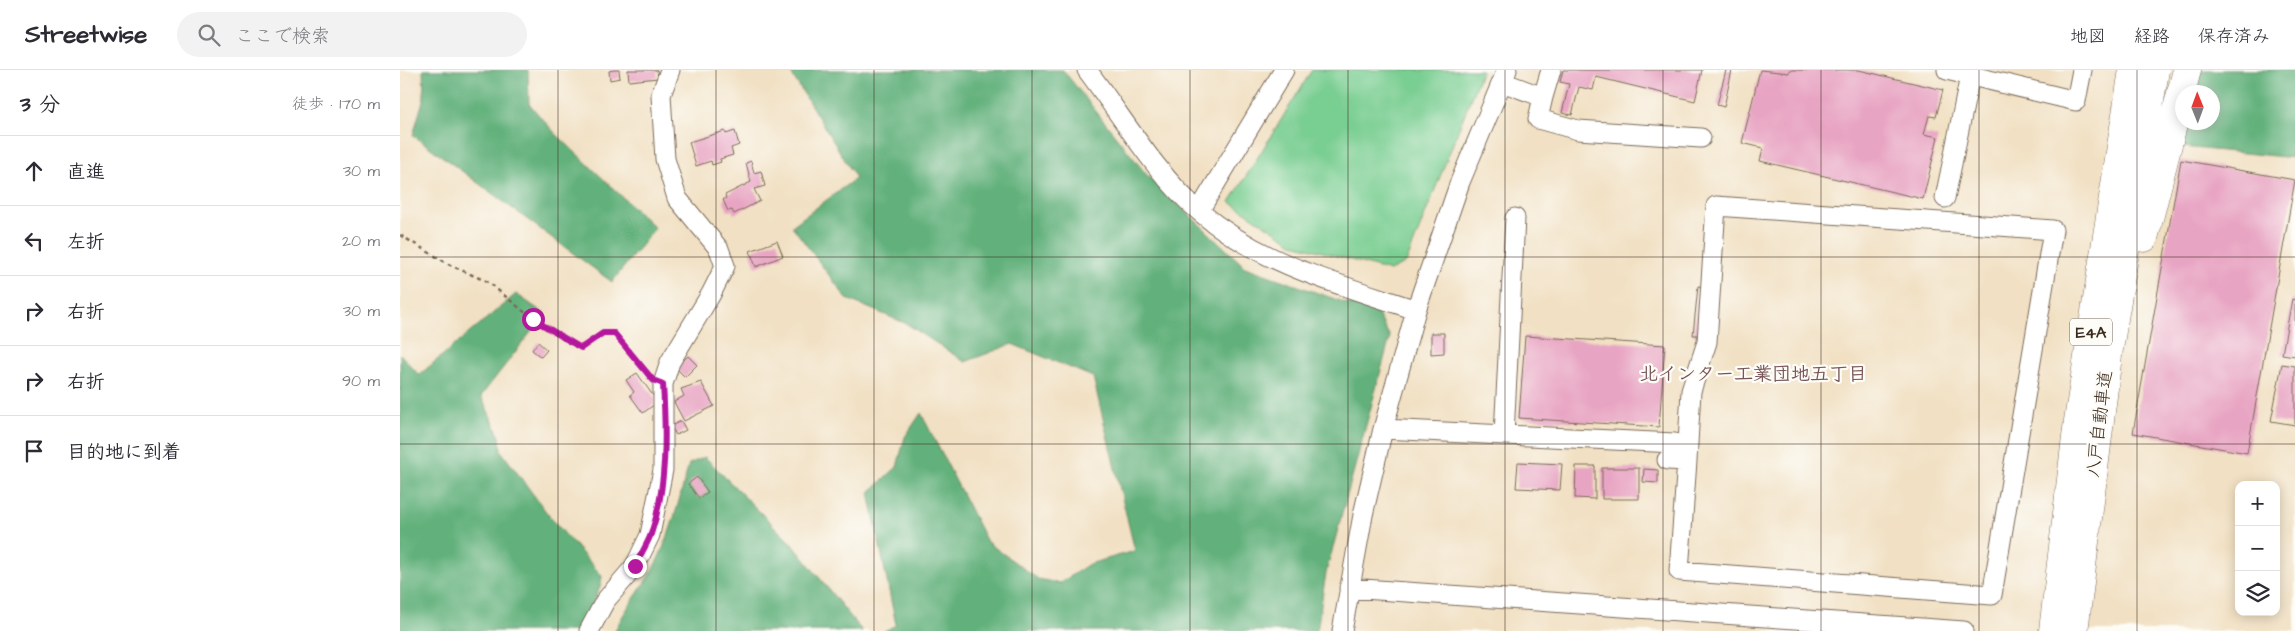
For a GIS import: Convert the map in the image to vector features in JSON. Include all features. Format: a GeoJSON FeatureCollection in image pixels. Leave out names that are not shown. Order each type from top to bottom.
{"type":"FeatureCollection","features":[{"type":"Feature","properties":{"kind":"highway","name":"八戸自動車道"},"geometry":{"type":"LineString","coordinates":[[2074,631],[2068,595],[2079,411],[2133,70]]}},
{"type":"Feature","properties":{"kind":"highway","name":"八戸自動車道"},"geometry":{"type":"LineString","coordinates":[[2053,631],[2082,561],[2108,355],[2155,70]]}},
{"type":"Feature","properties":{"kind":"highway"},"geometry":{"type":"LineString","coordinates":[[2082,561],[2108,448],[2126,321],[2150,210],[2187,70]]}},
{"type":"Feature","properties":{"kind":"street"},"geometry":{"type":"LineString","coordinates":[[589,631],[605,601],[635,566],[650,535],[663,470],[663,384],[670,362],[711,294],[725,266],[719,249],[677,198],[665,159],[661,95],[670,70]]}},
{"type":"Feature","properties":{"kind":"street"},"geometry":{"type":"LineString","coordinates":[[1087,70],[1167,178],[1199,211],[1227,233],[1282,264],[1416,310]]}},
{"type":"Feature","properties":{"kind":"street"},"geometry":{"type":"LineString","coordinates":[[1199,211],[1284,70]]}},
{"type":"Feature","properties":{"kind":"street"},"geometry":{"type":"LineString","coordinates":[[1551,70],[1538,120],[1578,130],[1701,138]]}},
{"type":"Feature","properties":{"kind":"street"},"geometry":{"type":"LineString","coordinates":[[1947,70],[2076,101],[2082,70]]}},
{"type":"Feature","properties":{"kind":"street"},"geometry":{"type":"LineString","coordinates":[[1342,631],[1363,515],[1383,429],[1416,310],[1460,182],[1504,76],[1543,97]]}},
{"type":"Feature","properties":{"kind":"street"},"geometry":{"type":"LineString","coordinates":[[1945,198],[1970,76]]}},
{"type":"Feature","properties":{"kind":"street"},"geometry":{"type":"LineString","coordinates":[[1716,206],[2053,230],[1992,595],[1679,571],[1686,461],[1691,391],[1707,342],[1716,206]]}},
{"type":"Feature","properties":{"kind":"street"},"geometry":{"type":"LineString","coordinates":[[1504,435],[1515,218]]}},
{"type":"Feature","properties":{"kind":"street"},"geometry":{"type":"LineString","coordinates":[[1383,429],[1675,443]]}},
{"type":"Feature","properties":{"kind":"street"},"geometry":{"type":"LineString","coordinates":[[1667,460],[1686,461]]}},
{"type":"Feature","properties":{"kind":"street"},"geometry":{"type":"LineString","coordinates":[[1350,588],[1964,631]]}},
{"type":"Feature","properties":{"kind":"path"},"geometry":{"type":"LineString","coordinates":[[400,235],[450,265],[488,282],[533,319],[569,343],[581,348],[603,333],[614,333],[653,380],[663,384]]}},
{"type":"Feature","properties":{"kind":"green space"},"geometry":{"type":"Polygon","coordinates":[[[423,70],[528,70],[529,104],[555,133],[655,228],[612,282],[413,135],[424,97],[423,70]]]}},
{"type":"Feature","properties":{"kind":"green space"},"geometry":{"type":"Polygon","coordinates":[[[789,70],[1063,70],[1146,174],[1245,267],[1346,303],[1375,309],[1390,337],[1326,573],[1317,631],[884,631],[896,625],[869,493],[897,467],[905,437],[921,413],[987,542],[1038,579],[1060,583],[1089,564],[1135,551],[1093,377],[1012,344],[965,362],[907,324],[847,299],[792,226],[856,178],[789,70]]]}},
{"type":"Feature","properties":{"kind":"green space"},"geometry":{"type":"Polygon","coordinates":[[[1312,70],[1482,70],[1406,263],[1390,271],[1294,244],[1230,202],[1312,70]]]}},
{"type":"Feature","properties":{"kind":"green space"},"geometry":{"type":"Polygon","coordinates":[[[2202,70],[2295,70],[2295,158],[2182,147],[2187,130],[2220,130],[2220,85],[2198,85],[2202,70]]]}},
{"type":"Feature","properties":{"kind":"green space"},"geometry":{"type":"Polygon","coordinates":[[[516,294],[545,314],[481,396],[500,437],[501,451],[550,517],[602,576],[601,585],[581,631],[400,631],[400,354],[419,375],[516,294]]]}},
{"type":"Feature","properties":{"kind":"green space"},"geometry":{"type":"Polygon","coordinates":[[[705,457],[794,546],[862,631],[615,631],[623,615],[648,577],[665,544],[689,464],[705,457]]]}},
{"type":"Feature","properties":{"kind":"building"},"geometry":{"type":"Polygon","coordinates":[[[619,70],[620,78],[610,80],[609,71],[619,70]]]}},
{"type":"Feature","properties":{"kind":"building"},"geometry":{"type":"Polygon","coordinates":[[[628,70],[657,70],[658,78],[629,81],[628,70]]]}},
{"type":"Feature","properties":{"kind":"building"},"geometry":{"type":"Polygon","coordinates":[[[1563,70],[1702,70],[1695,101],[1596,77],[1593,90],[1579,87],[1572,115],[1562,113],[1569,84],[1560,82],[1563,70]]]}},
{"type":"Feature","properties":{"kind":"building"},"geometry":{"type":"Polygon","coordinates":[[[1726,70],[1732,70],[1724,107],[1717,105],[1726,70]]]}},
{"type":"Feature","properties":{"kind":"building"},"geometry":{"type":"Polygon","coordinates":[[[1760,70],[1789,73],[1789,70],[1859,70],[1943,90],[1936,117],[1929,116],[1924,134],[1938,137],[1923,199],[1760,161],[1763,148],[1742,143],[1760,70]]]}},
{"type":"Feature","properties":{"kind":"building"},"geometry":{"type":"Polygon","coordinates":[[[725,131],[726,134],[735,131],[739,145],[731,148],[733,155],[720,159],[721,162],[712,165],[711,161],[696,166],[689,142],[725,131]]]}},
{"type":"Feature","properties":{"kind":"building"},"geometry":{"type":"Polygon","coordinates":[[[2181,160],[2295,180],[2247,453],[2133,433],[2181,160]]]}},
{"type":"Feature","properties":{"kind":"building"},"geometry":{"type":"Polygon","coordinates":[[[751,161],[754,173],[761,171],[765,186],[754,189],[760,201],[734,214],[732,210],[728,211],[723,200],[726,198],[725,195],[751,182],[746,163],[751,161]]]}},
{"type":"Feature","properties":{"kind":"building"},"geometry":{"type":"Polygon","coordinates":[[[777,241],[783,256],[756,267],[750,251],[777,241]]]}},
{"type":"Feature","properties":{"kind":"building"},"geometry":{"type":"Polygon","coordinates":[[[1698,286],[1705,287],[1700,335],[1693,335],[1698,286]]]}},
{"type":"Feature","properties":{"kind":"building"},"geometry":{"type":"Polygon","coordinates":[[[2292,299],[2295,300],[2295,356],[2282,354],[2292,299]]]}},
{"type":"Feature","properties":{"kind":"building"},"geometry":{"type":"Polygon","coordinates":[[[1431,333],[1444,333],[1444,353],[1431,354],[1431,333]]]}},
{"type":"Feature","properties":{"kind":"building"},"geometry":{"type":"Polygon","coordinates":[[[1525,336],[1665,345],[1659,427],[1519,418],[1525,336]]]}},
{"type":"Feature","properties":{"kind":"building"},"geometry":{"type":"Polygon","coordinates":[[[538,342],[547,350],[541,357],[532,350],[538,342]]]}},
{"type":"Feature","properties":{"kind":"building"},"geometry":{"type":"Polygon","coordinates":[[[688,356],[697,365],[685,377],[676,368],[688,356]]]}},
{"type":"Feature","properties":{"kind":"building"},"geometry":{"type":"Polygon","coordinates":[[[2282,364],[2295,366],[2295,425],[2271,421],[2282,364]]]}},
{"type":"Feature","properties":{"kind":"building"},"geometry":{"type":"Polygon","coordinates":[[[637,373],[656,400],[655,404],[643,413],[630,395],[634,392],[626,380],[637,373]]]}},
{"type":"Feature","properties":{"kind":"building"},"geometry":{"type":"Polygon","coordinates":[[[701,382],[714,406],[684,421],[674,402],[684,396],[681,389],[701,382]]]}},
{"type":"Feature","properties":{"kind":"building"},"geometry":{"type":"Polygon","coordinates":[[[681,421],[686,430],[676,435],[671,426],[681,421]]]}},
{"type":"Feature","properties":{"kind":"building"},"geometry":{"type":"Polygon","coordinates":[[[1518,462],[1562,464],[1560,490],[1516,488],[1518,462]]]}},
{"type":"Feature","properties":{"kind":"building"},"geometry":{"type":"Polygon","coordinates":[[[1576,466],[1595,466],[1595,499],[1575,498],[1576,466]]]}},
{"type":"Feature","properties":{"kind":"building"},"geometry":{"type":"Polygon","coordinates":[[[1602,468],[1639,468],[1639,499],[1602,499],[1602,468]]]}},
{"type":"Feature","properties":{"kind":"building"},"geometry":{"type":"Polygon","coordinates":[[[1644,469],[1658,470],[1658,483],[1643,482],[1644,469]]]}},
{"type":"Feature","properties":{"kind":"building"},"geometry":{"type":"Polygon","coordinates":[[[697,477],[708,492],[699,498],[688,484],[697,477]]]}},
{"type":"Feature","properties":{"kind":"district","name":"北インター工業団地五丁目"},"geometry":{"type":"Point","coordinates":[1753,373]}},
{"type":"Feature","properties":{"kind":"route"},"geometry":{"type":"LineString","coordinates":[[533,319],[569,343],[581,348],[592,338],[603,333],[614,333],[653,380],[663,384],[663,470],[657,509],[650,535],[635,566]]}}]}
